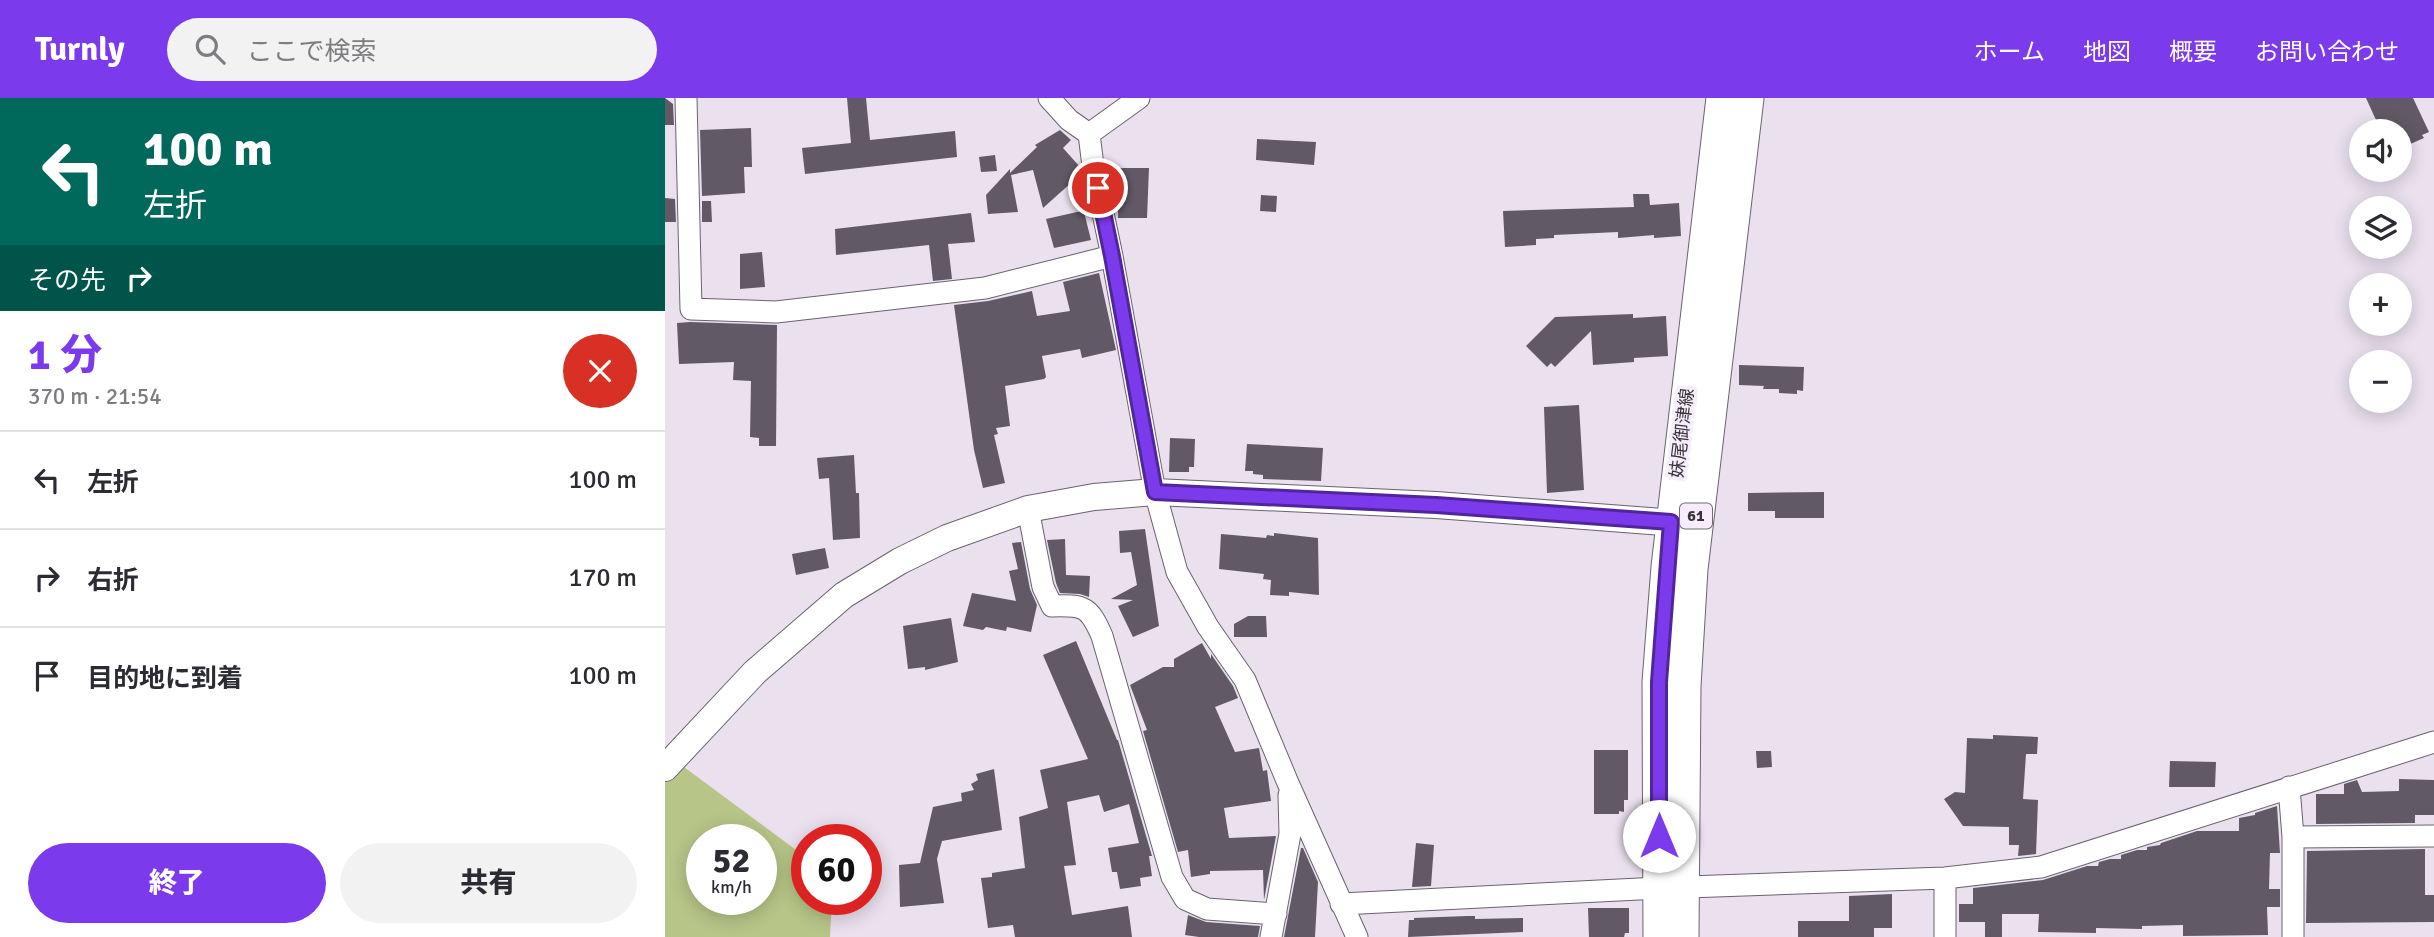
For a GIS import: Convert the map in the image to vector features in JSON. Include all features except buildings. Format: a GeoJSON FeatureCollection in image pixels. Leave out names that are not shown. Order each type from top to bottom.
{"type":"FeatureCollection","features":[{"type":"Feature","properties":{"kind":"main road","name":"妹尾御津線"},"geometry":{"type":"LineString","coordinates":[[1660,937],[1671,888],[1684,686],[1683,523],[1723,98]]}},
{"type":"Feature","properties":{"kind":"main road","name":"妹尾御津線"},"geometry":{"type":"LineString","coordinates":[[1683,523],[1747,98]]}},
{"type":"Feature","properties":{"kind":"main road","name":"妹尾御津線"},"geometry":{"type":"LineString","coordinates":[[1671,888],[1682,937]]}},
{"type":"Feature","properties":{"kind":"street"},"geometry":{"type":"LineString","coordinates":[[686,98],[691,309],[776,312],[985,288],[1112,256]]}},
{"type":"Feature","properties":{"kind":"street"},"geometry":{"type":"LineString","coordinates":[[1049,98],[1069,120],[1089,134],[1155,492],[1177,572],[1208,627],[1245,680],[1357,937]]}},
{"type":"Feature","properties":{"kind":"street"},"geometry":{"type":"LineString","coordinates":[[1089,134],[1139,98]]}},
{"type":"Feature","properties":{"kind":"street"},"geometry":{"type":"LineString","coordinates":[[665,768],[755,672],[844,595],[900,561],[947,538],[1028,509],[1094,497],[1155,492],[1436,505],[1683,523]]}},
{"type":"Feature","properties":{"kind":"street"},"geometry":{"type":"LineString","coordinates":[[1028,509],[1043,587],[1052,606],[1080,606],[1093,615],[1103,636],[1172,877],[1185,898],[1207,909],[1276,914]]}},
{"type":"Feature","properties":{"kind":"street"},"geometry":{"type":"LineString","coordinates":[[1342,904],[1945,878],[2041,867],[2434,742]]}},
{"type":"Feature","properties":{"kind":"street"},"geometry":{"type":"LineString","coordinates":[[1271,937],[1290,834],[1288,783]]}},
{"type":"Feature","properties":{"kind":"street"},"geometry":{"type":"LineString","coordinates":[[2289,786],[2293,837],[2293,937]]}},
{"type":"Feature","properties":{"kind":"street"},"geometry":{"type":"LineString","coordinates":[[2293,837],[2434,836]]}},
{"type":"Feature","properties":{"kind":"street"},"geometry":{"type":"LineString","coordinates":[[1945,878],[1945,937]]}},
{"type":"Feature","properties":{"kind":"green space"},"geometry":{"type":"Polygon","coordinates":[[[665,753],[761,824],[686,824],[686,915],[777,915],[777,836],[791,846],[791,915],[831,915],[830,937],[665,937],[665,753]]]}},
{"type":"Feature","properties":{"kind":"route"},"geometry":{"type":"LineString","coordinates":[[1098,188],[1155,492],[1436,505],[1671,522],[1659,682],[1659,836]]}}]}
